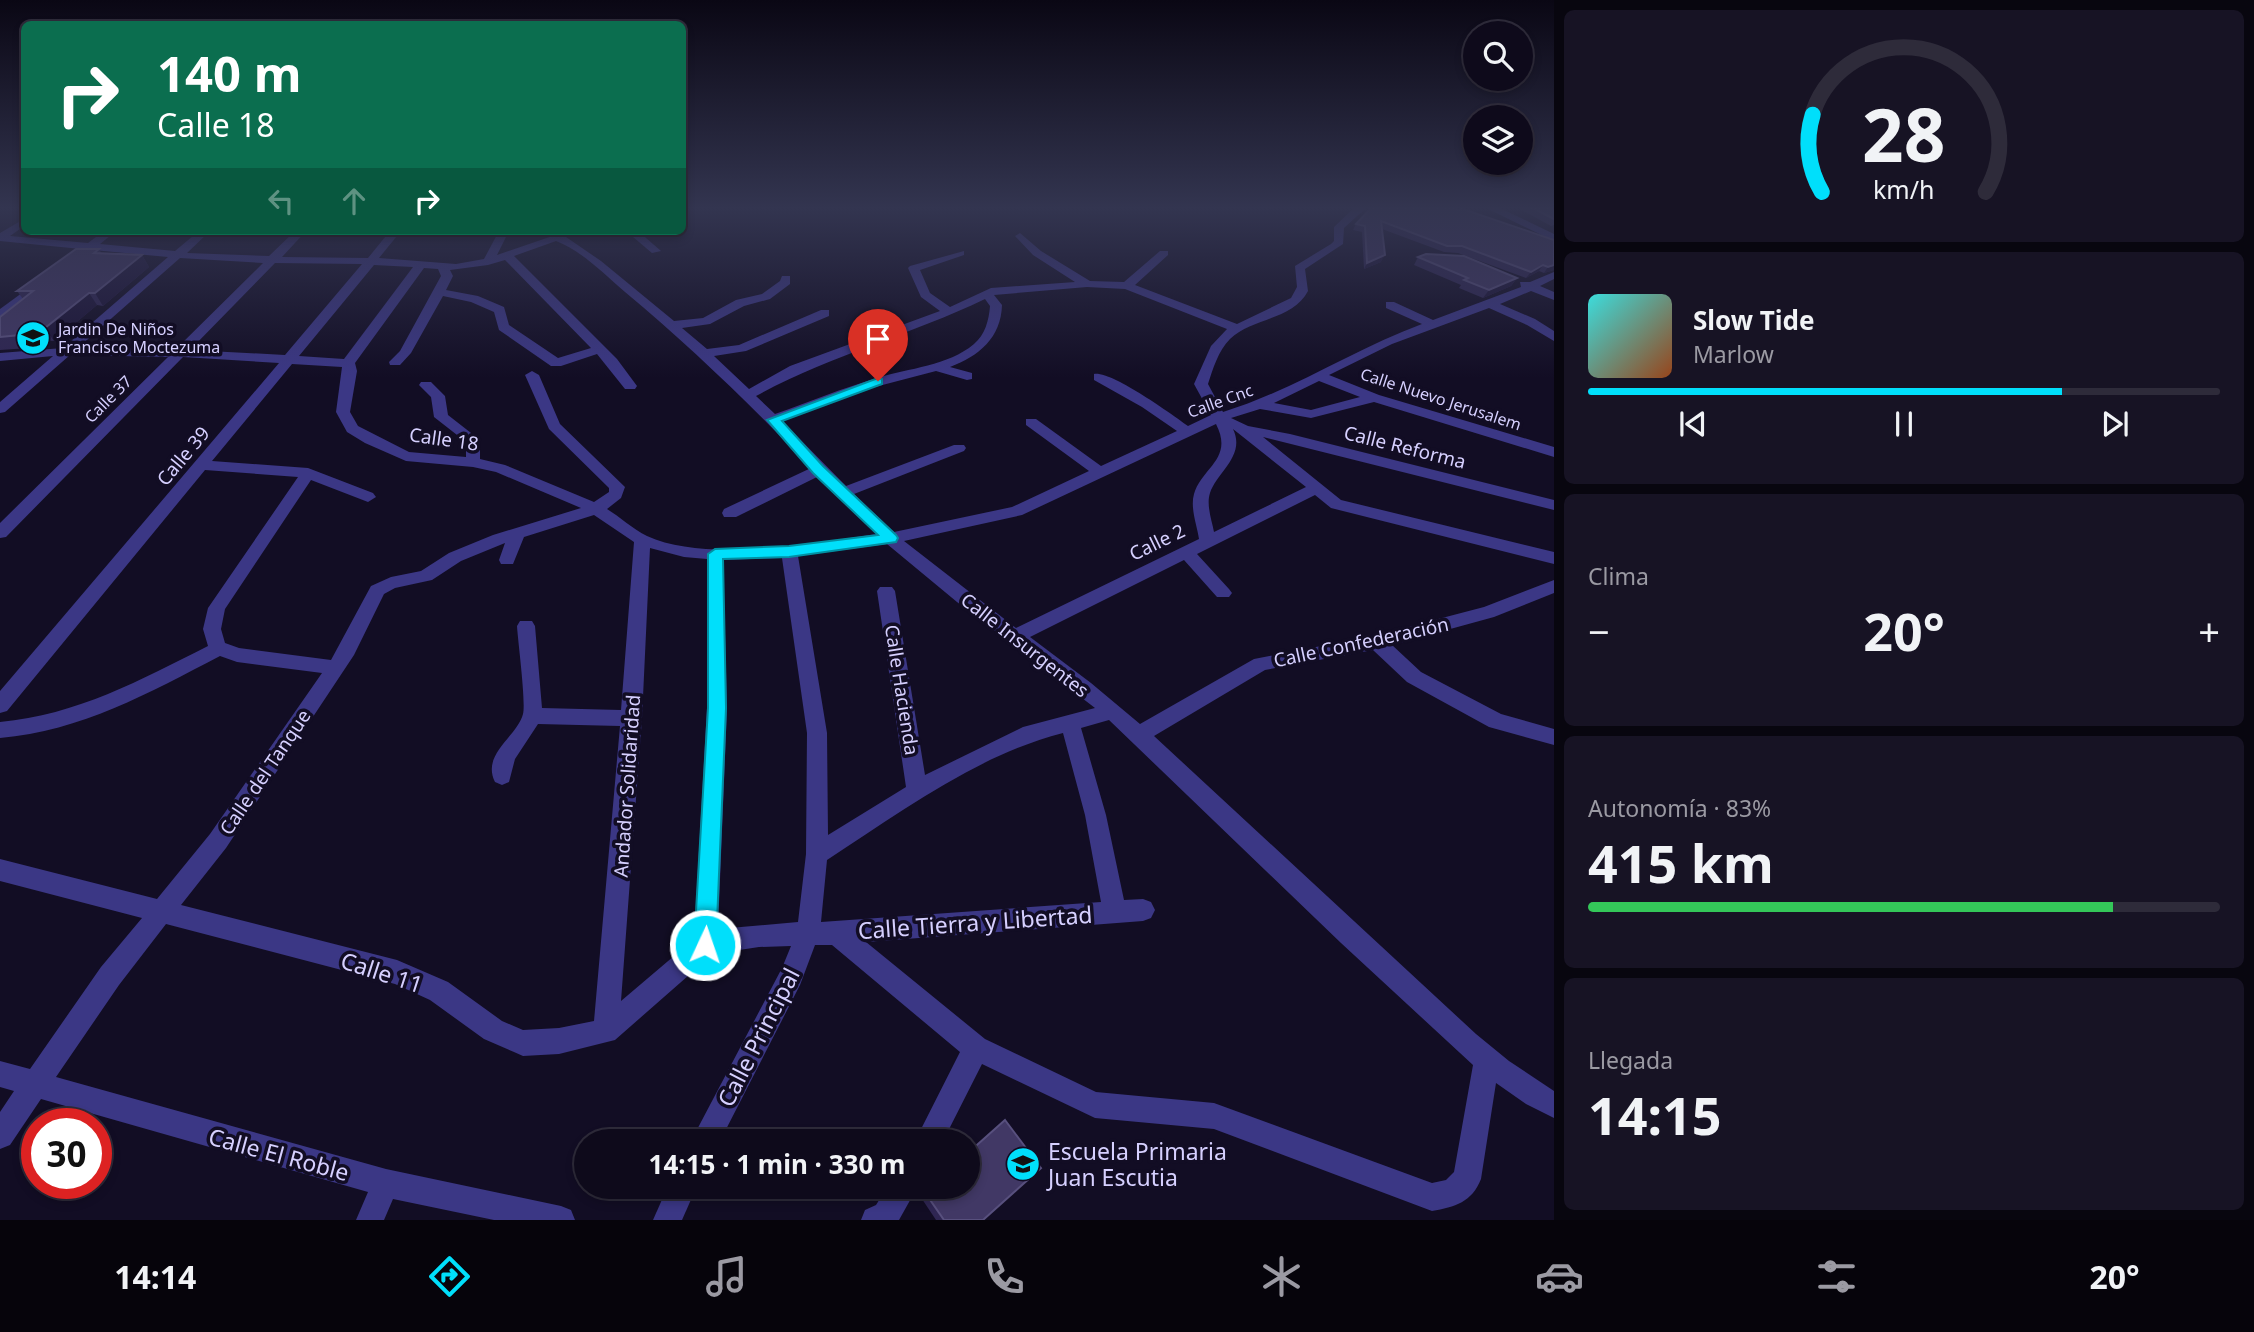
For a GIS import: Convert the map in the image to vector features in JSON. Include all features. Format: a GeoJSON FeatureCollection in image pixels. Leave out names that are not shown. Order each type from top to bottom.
{"type":"FeatureCollection","features":[{"type":"Feature","properties":{"kind":"street"},"geometry":{"type":"LineString","coordinates":[[0,409],[168,264]]}},
{"type":"Feature","properties":{"kind":"street","name":"Calle 37"},"geometry":{"type":"LineString","coordinates":[[0,533],[268,264]]}},
{"type":"Feature","properties":{"kind":"street","name":"Calle 39"},"geometry":{"type":"LineString","coordinates":[[0,705],[368,264]]}},
{"type":"Feature","properties":{"kind":"street"},"geometry":{"type":"LineString","coordinates":[[0,357],[67,351],[179,353],[348,363],[421,264],[443,267],[471,264]]}},
{"type":"Feature","properties":{"kind":"street"},"geometry":{"type":"LineString","coordinates":[[515,264],[599,349],[630,386]]}},
{"type":"Feature","properties":{"kind":"street","name":"Calle Insurgentes"},"geometry":{"type":"LineString","coordinates":[[597,264],[672,326],[773,420],[818,470],[929,572],[1016,636],[1139,734],[1332,922],[1487,1059],[1530,1093],[1554,1105]]}},
{"type":"Feature","properties":{"kind":"street"},"geometry":{"type":"LineString","coordinates":[[926,264],[914,268],[925,295],[948,311]]}},
{"type":"Feature","properties":{"kind":"street"},"geometry":{"type":"LineString","coordinates":[[1055,264],[1087,284]]}},
{"type":"Feature","properties":{"kind":"street"},"geometry":{"type":"LineString","coordinates":[[1127,286],[1152,264]]}},
{"type":"Feature","properties":{"kind":"street"},"geometry":{"type":"LineString","coordinates":[[1208,541],[1201,506],[1202,493],[1226,458],[1228,434],[1201,384],[1219,346],[1236,328],[1293,302],[1302,293],[1304,285],[1299,268],[1302,264]]}},
{"type":"Feature","properties":{"kind":"street"},"geometry":{"type":"LineString","coordinates":[[395,362],[405,354],[439,292],[447,276],[443,267]]}},
{"type":"Feature","properties":{"kind":"street","name":"Calle Cnc"},"geometry":{"type":"LineString","coordinates":[[891,538],[1016,511],[1219,417],[1260,405],[1388,341],[1435,326],[1554,275]]}},
{"type":"Feature","properties":{"kind":"street"},"geometry":{"type":"LineString","coordinates":[[0,315],[50,277]]}},
{"type":"Feature","properties":{"kind":"street"},"geometry":{"type":"LineString","coordinates":[[672,326],[706,321],[740,303],[766,297],[786,282],[786,278]]}},
{"type":"Feature","properties":{"kind":"street"},"geometry":{"type":"LineString","coordinates":[[1507,278],[1554,296]]}},
{"type":"Feature","properties":{"kind":"street"},"geometry":{"type":"LineString","coordinates":[[747,396],[795,369],[986,294],[1087,284],[1127,286],[1236,328]]}},
{"type":"Feature","properties":{"kind":"street"},"geometry":{"type":"LineString","coordinates":[[439,292],[490,304],[500,310],[503,327],[556,363],[599,349]]}},
{"type":"Feature","properties":{"kind":"street"},"geometry":{"type":"LineString","coordinates":[[773,420],[878,381],[955,360],[976,349],[989,335],[996,305],[986,294]]}},
{"type":"Feature","properties":{"kind":"street"},"geometry":{"type":"LineString","coordinates":[[1490,304],[1531,322],[1554,337]]}},
{"type":"Feature","properties":{"kind":"street"},"geometry":{"type":"LineString","coordinates":[[1390,305],[1435,326]]}},
{"type":"Feature","properties":{"kind":"street"},"geometry":{"type":"LineString","coordinates":[[702,354],[742,348],[825,313]]}},
{"type":"Feature","properties":{"kind":"street","name":"Calle 18"},"geometry":{"type":"LineString","coordinates":[[348,363],[350,370],[343,412],[352,429],[406,456],[473,462],[509,471],[596,509],[642,540],[684,551],[715,554],[789,552],[891,538]]}},
{"type":"Feature","properties":{"kind":"street"},"geometry":{"type":"LineString","coordinates":[[932,366],[948,368],[967,376]]}},
{"type":"Feature","properties":{"kind":"street"},"geometry":{"type":"LineString","coordinates":[[532,375],[554,426],[617,487],[616,494],[596,509]]}},
{"type":"Feature","properties":{"kind":"street","name":"Calle Nuevo Jerusalem"},"geometry":{"type":"LineString","coordinates":[[1319,376],[1374,398],[1554,452]]}},
{"type":"Feature","properties":{"kind":"street"},"geometry":{"type":"LineString","coordinates":[[1099,377],[1147,404],[1187,432]]}},
{"type":"Feature","properties":{"kind":"street"},"geometry":{"type":"LineString","coordinates":[[426,385],[438,396],[442,417],[473,440],[473,462]]}},
{"type":"Feature","properties":{"kind":"street"},"geometry":{"type":"LineString","coordinates":[[1260,405],[1311,414],[1374,398]]}},
{"type":"Feature","properties":{"kind":"street"},"geometry":{"type":"LineString","coordinates":[[1219,417],[1245,430],[1336,504],[1362,513],[1554,558]]}},
{"type":"Feature","properties":{"kind":"street"},"geometry":{"type":"LineString","coordinates":[[1031,422],[1101,473]]}},
{"type":"Feature","properties":{"kind":"street","name":"Calle Reforma"},"geometry":{"type":"LineString","coordinates":[[1245,430],[1290,438],[1554,505]]}},
{"type":"Feature","properties":{"kind":"street"},"geometry":{"type":"LineString","coordinates":[[844,492],[959,448]]}},
{"type":"Feature","properties":{"kind":"street"},"geometry":{"type":"LineString","coordinates":[[201,465],[307,473],[368,497]]}},
{"type":"Feature","properties":{"kind":"street"},"geometry":{"type":"LineString","coordinates":[[730,513],[818,470]]}},
{"type":"Feature","properties":{"kind":"street"},"geometry":{"type":"LineString","coordinates":[[307,473],[217,608],[210,630],[213,641],[219,648],[237,655],[336,668]]}},
{"type":"Feature","properties":{"kind":"street","name":"Calle 2"},"geometry":{"type":"LineString","coordinates":[[1016,636],[1317,488]]}},
{"type":"Feature","properties":{"kind":"street","name":"Calle del Tanque"},"geometry":{"type":"LineString","coordinates":[[0,1135],[110,976],[218,841],[348,650],[377,590],[391,583],[426,576],[455,557],[517,533],[596,509]]}},
{"type":"Feature","properties":{"kind":"street"},"geometry":{"type":"LineString","coordinates":[[507,560],[517,533]]}},
{"type":"Feature","properties":{"kind":"street","name":"Andador Solidaridad"},"geometry":{"type":"LineString","coordinates":[[606,1031],[632,718],[642,540]]}},
{"type":"Feature","properties":{"kind":"street"},"geometry":{"type":"LineString","coordinates":[[1185,551],[1223,593]]}},
{"type":"Feature","properties":{"kind":"street","name":"Calle Principal"},"geometry":{"type":"LineString","coordinates":[[711,1129],[791,976],[808,933],[817,854],[817,733],[789,552]]}},
{"type":"Feature","properties":{"kind":"street"},"geometry":{"type":"LineString","coordinates":[[705,945],[717,708],[715,554]]}},
{"type":"Feature","properties":{"kind":"street","name":"Calle Confederación"},"geometry":{"type":"LineString","coordinates":[[1139,734],[1261,664],[1377,642],[1488,612],[1554,586]]}},
{"type":"Feature","properties":{"kind":"street","name":"Calle Hacienda"},"geometry":{"type":"LineString","coordinates":[[886,591],[917,789]]}},
{"type":"Feature","properties":{"kind":"street"},"geometry":{"type":"LineString","coordinates":[[502,776],[505,757],[533,716],[526,626]]}},
{"type":"Feature","properties":{"kind":"street"},"geometry":{"type":"LineString","coordinates":[[1377,642],[1414,677],[1496,722],[1554,737]]}},
{"type":"Feature","properties":{"kind":"street"},"geometry":{"type":"LineString","coordinates":[[0,730],[25,729],[84,713],[219,648]]}},
{"type":"Feature","properties":{"kind":"street"},"geometry":{"type":"LineString","coordinates":[[817,854],[917,789],[1030,733],[1111,712]]}},
{"type":"Feature","properties":{"kind":"street"},"geometry":{"type":"LineString","coordinates":[[533,716],[632,718]]}},
{"type":"Feature","properties":{"kind":"street"},"geometry":{"type":"LineString","coordinates":[[1069,721],[1088,782],[1107,860],[1114,911]]}},
{"type":"Feature","properties":{"kind":"street","name":"Calle 11"},"geometry":{"type":"LineString","coordinates":[[0,870],[397,972],[439,991],[493,1030],[523,1043],[559,1041],[606,1031],[705,945],[721,939],[808,933]]}},
{"type":"Feature","properties":{"kind":"street","name":"Calle Tierra y Libertad"},"geometry":{"type":"LineString","coordinates":[[808,933],[1143,910]]}},
{"type":"Feature","properties":{"kind":"street"},"geometry":{"type":"LineString","coordinates":[[836,933],[976,1048],[1095,1105],[1214,1116],[1432,1197],[1453,1194],[1467,1179],[1487,1059]]}},
{"type":"Feature","properties":{"kind":"street"},"geometry":{"type":"LineString","coordinates":[[935,1129],[976,1048]]}},
{"type":"Feature","properties":{"kind":"street","name":"Calle El Roble"},"geometry":{"type":"LineString","coordinates":[[0,1074],[386,1183],[561,1220]]}},
{"type":"Feature","properties":{"kind":"street"},"geometry":{"type":"LineString","coordinates":[[370,1220],[386,1183]]}},
{"type":"Feature","properties":{"kind":"street"},"geometry":{"type":"LineString","coordinates":[[667,1220],[677,1199]]}},
{"type":"Feature","properties":{"kind":"street"},"geometry":{"type":"LineString","coordinates":[[875,1220],[885,1217],[896,1199]]}},
{"type":"Feature","properties":{"kind":"building"},"geometry":{"type":"Polygon","coordinates":[[[55,264],[131,264],[45,328],[29,327],[20,335],[0,337],[0,317],[33,291],[17,291],[55,264]]]}},
{"type":"Feature","properties":{"kind":"building"},"geometry":{"type":"Polygon","coordinates":[[[1435,264],[1483,264],[1517,278],[1489,290],[1464,280],[1468,278],[1435,264]]]}},
{"type":"Feature","properties":{"kind":"building"},"geometry":{"type":"Polygon","coordinates":[[[1510,264],[1554,264],[1548,267],[1543,265],[1531,272],[1510,264]]]}},
{"type":"Feature","properties":{"kind":"building"},"geometry":{"type":"Polygon","coordinates":[[[1005,1120],[1041,1168],[983,1220],[944,1220],[930,1199],[980,1199],[980,1142],[1005,1120]]]}},
{"type":"Feature","properties":{"kind":"place","name":"Jardin De Niños Francisco Moctezuma"},"geometry":{"type":"Point","coordinates":[33,338]}},
{"type":"Feature","properties":{"kind":"place","name":"Escuela Primaria Juan Escutia"},"geometry":{"type":"Point","coordinates":[1023,1164]}},
{"type":"Feature","properties":{"kind":"route"},"geometry":{"type":"LineString","coordinates":[[705,945],[717,708],[715,554],[789,552],[891,538],[818,470],[773,420],[878,381]]}}]}
